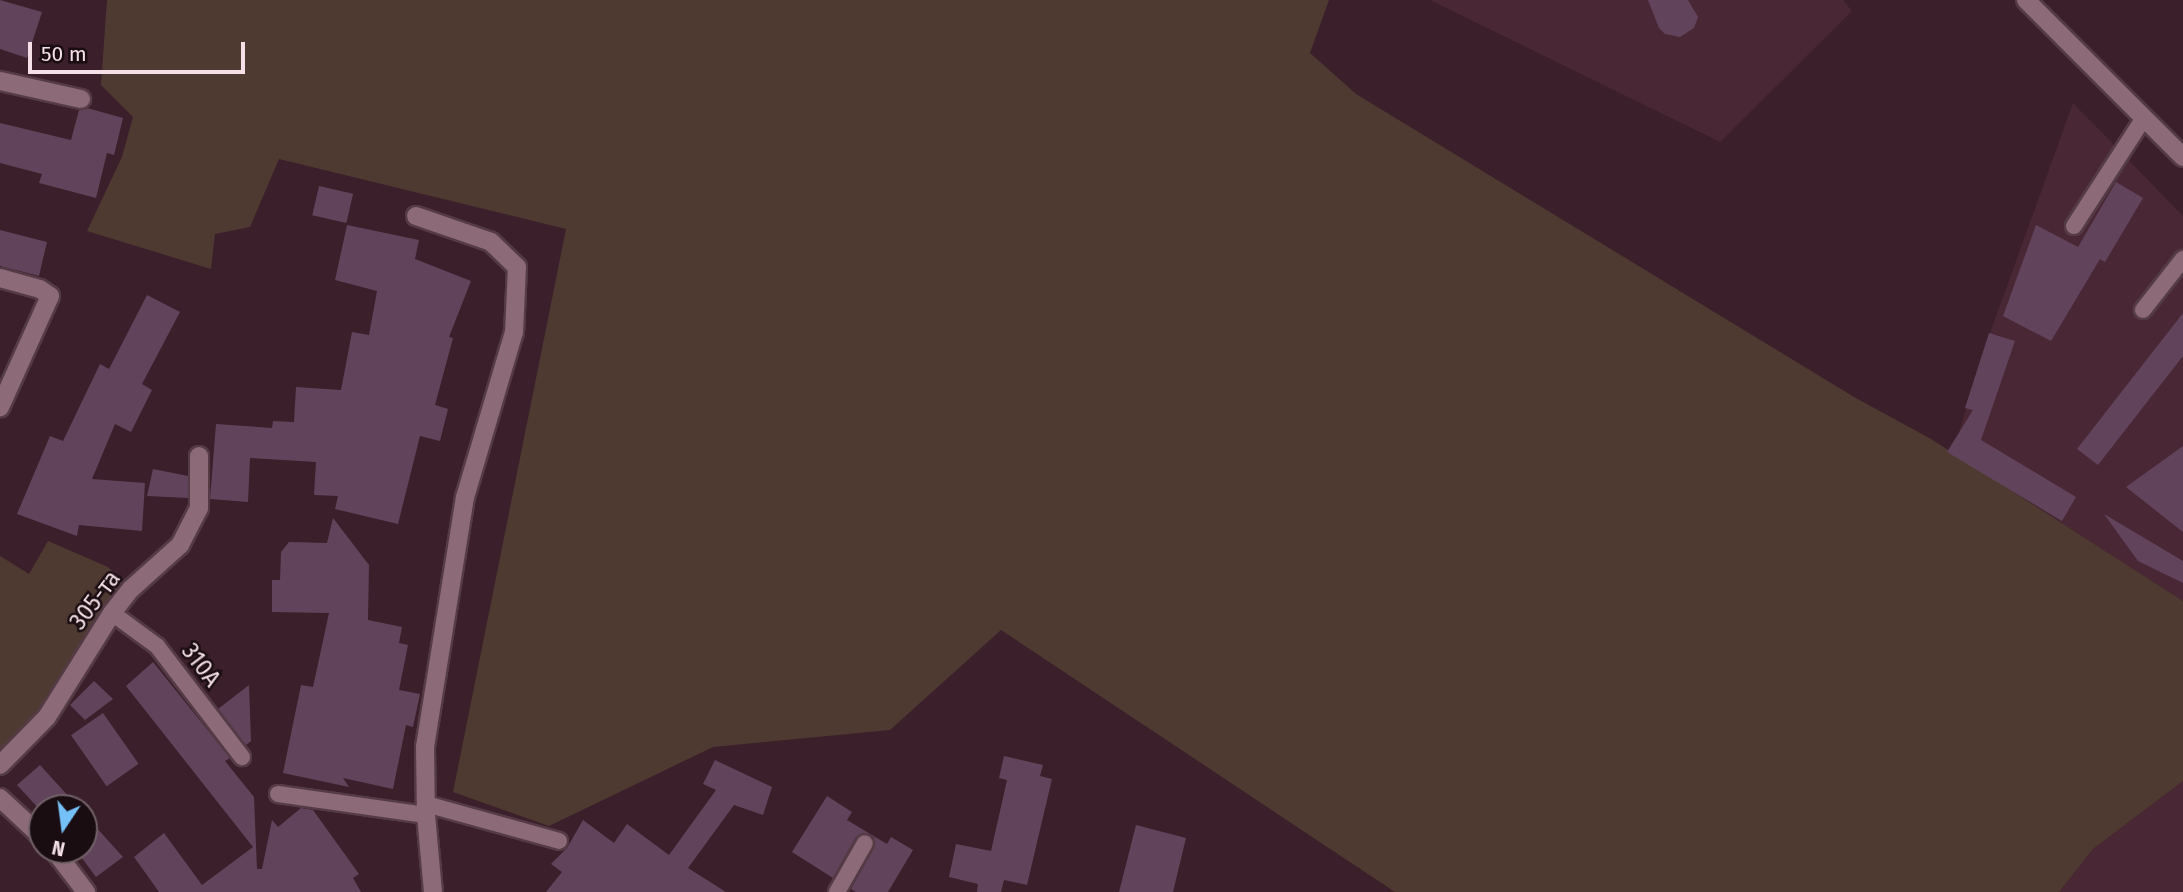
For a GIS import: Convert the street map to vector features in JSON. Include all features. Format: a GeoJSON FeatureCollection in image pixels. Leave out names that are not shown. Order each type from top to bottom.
{"type":"FeatureCollection","features":[{"type":"Feature","properties":{"kind":"street"},"geometry":{"type":"LineString","coordinates":[[2026,0],[2183,157]]}},
{"type":"Feature","properties":{"kind":"street"},"geometry":{"type":"LineString","coordinates":[[0,81],[81,99]]}},
{"type":"Feature","properties":{"kind":"street"},"geometry":{"type":"LineString","coordinates":[[416,216],[491,242],[517,267],[514,331],[465,497],[425,747],[426,809],[433,892]]}},
{"type":"Feature","properties":{"kind":"street"},"geometry":{"type":"LineString","coordinates":[[0,278],[40,289],[50,296],[0,407]]}},
{"type":"Feature","properties":{"kind":"street","name":"305-та"},"geometry":{"type":"LineString","coordinates":[[0,765],[47,717],[112,612],[131,589],[180,545],[199,508],[199,456]]}},
{"type":"Feature","properties":{"kind":"street"},"geometry":{"type":"LineString","coordinates":[[0,798],[28,824]]}},
{"type":"Feature","properties":{"kind":"street"},"geometry":{"type":"LineString","coordinates":[[65,864],[86,892]]}},
{"type":"Feature","properties":{"kind":"lane"},"geometry":{"type":"LineString","coordinates":[[2074,226],[2144,118]]}},
{"type":"Feature","properties":{"kind":"lane"},"geometry":{"type":"LineString","coordinates":[[2143,310],[2183,259]]}},
{"type":"Feature","properties":{"kind":"lane","name":"310А"},"geometry":{"type":"LineString","coordinates":[[112,612],[157,646],[242,757]]}},
{"type":"Feature","properties":{"kind":"lane"},"geometry":{"type":"LineString","coordinates":[[278,794],[426,809],[559,841]]}},
{"type":"Feature","properties":{"kind":"lane"},"geometry":{"type":"LineString","coordinates":[[837,892],[865,843]]}},
{"type":"Feature","properties":{"kind":"shaded area"},"geometry":{"type":"Polygon","coordinates":[[[107,0],[1329,0],[1310,53],[1356,94],[1854,397],[1931,439],[2183,601],[2183,781],[2093,849],[2059,892],[1395,892],[1001,630],[890,730],[713,747],[549,826],[453,792],[566,229],[279,159],[250,227],[215,234],[211,269],[87,231],[122,157],[133,117],[101,85],[107,0]]]}},
{"type":"Feature","properties":{"kind":"shaded area"},"geometry":{"type":"Polygon","coordinates":[[[1430,0],[1843,0],[1852,11],[1720,142],[1430,0]]]}},
{"type":"Feature","properties":{"kind":"shaded area"},"geometry":{"type":"Polygon","coordinates":[[[2073,103],[2183,216],[2183,601],[1953,453],[1980,361],[2073,103]]]}},
{"type":"Feature","properties":{"kind":"shaded area"},"geometry":{"type":"Polygon","coordinates":[[[48,541],[108,567],[131,589],[8,757],[0,752],[0,556],[29,574],[48,541]]]}},
{"type":"Feature","properties":{"kind":"shaded area"},"geometry":{"type":"Polygon","coordinates":[[[2183,781],[2183,892],[2059,892],[2093,849],[2183,781]]]}},
{"type":"Feature","properties":{"kind":"building"},"geometry":{"type":"Polygon","coordinates":[[[0,0],[42,12],[27,58],[0,49],[0,0]]]}},
{"type":"Feature","properties":{"kind":"building"},"geometry":{"type":"Polygon","coordinates":[[[1648,0],[1688,0],[1698,17],[1694,28],[1680,37],[1665,34],[1659,28],[1648,0]]]}},
{"type":"Feature","properties":{"kind":"building"},"geometry":{"type":"Polygon","coordinates":[[[87,108],[123,118],[114,155],[107,153],[96,198],[39,183],[42,174],[0,163],[0,123],[71,140],[79,110],[87,108]]]}},
{"type":"Feature","properties":{"kind":"building"},"geometry":{"type":"Polygon","coordinates":[[[2116,182],[2143,198],[2105,262],[2100,259],[2051,341],[2003,316],[2036,225],[2078,247],[2116,182]]]}},
{"type":"Feature","properties":{"kind":"building"},"geometry":{"type":"Polygon","coordinates":[[[319,186],[353,194],[346,223],[312,215],[319,186]]]}},
{"type":"Feature","properties":{"kind":"building"},"geometry":{"type":"Polygon","coordinates":[[[347,225],[419,240],[415,259],[471,281],[449,337],[453,338],[435,405],[448,409],[440,441],[420,436],[398,524],[335,509],[338,496],[314,495],[316,462],[250,458],[248,502],[210,499],[216,424],[272,428],[273,421],[294,422],[296,387],[341,390],[352,332],[369,335],[377,291],[335,280],[347,225]]]}},
{"type":"Feature","properties":{"kind":"building"},"geometry":{"type":"Polygon","coordinates":[[[0,230],[47,242],[39,276],[0,266],[0,230]]]}},
{"type":"Feature","properties":{"kind":"building"},"geometry":{"type":"Polygon","coordinates":[[[147,295],[180,312],[142,384],[152,390],[131,432],[115,424],[92,479],[145,483],[142,531],[79,525],[77,536],[17,514],[50,436],[63,441],[100,364],[109,369],[147,295]]]}},
{"type":"Feature","properties":{"kind":"building"},"geometry":{"type":"Polygon","coordinates":[[[2183,313],[2183,356],[2098,465],[2077,449],[2183,313]]]}},
{"type":"Feature","properties":{"kind":"building"},"geometry":{"type":"Polygon","coordinates":[[[1989,333],[2015,341],[1981,440],[2076,497],[2062,521],[1947,452],[1973,410],[1965,408],[1989,333]]]}},
{"type":"Feature","properties":{"kind":"building"},"geometry":{"type":"Polygon","coordinates":[[[2183,446],[2183,532],[2126,487],[2183,446]]]}},
{"type":"Feature","properties":{"kind":"building"},"geometry":{"type":"Polygon","coordinates":[[[153,469],[188,476],[188,498],[147,496],[153,469]]]}},
{"type":"Feature","properties":{"kind":"building"},"geometry":{"type":"Polygon","coordinates":[[[2104,514],[2183,561],[2183,583],[2138,561],[2104,514]]]}},
{"type":"Feature","properties":{"kind":"building"},"geometry":{"type":"Polygon","coordinates":[[[333,518],[369,565],[368,620],[402,627],[399,643],[408,645],[399,690],[420,694],[413,727],[406,725],[393,789],[343,778],[349,787],[283,773],[301,685],[313,687],[329,613],[272,612],[272,580],[280,580],[281,552],[289,542],[327,543],[333,518]]]}},
{"type":"Feature","properties":{"kind":"building"},"geometry":{"type":"Polygon","coordinates":[[[153,662],[230,758],[225,761],[254,797],[257,869],[262,869],[272,820],[278,827],[301,808],[313,810],[359,874],[353,878],[361,892],[159,892],[134,857],[164,833],[202,885],[253,847],[126,686],[153,662]]]}},
{"type":"Feature","properties":{"kind":"building"},"geometry":{"type":"Polygon","coordinates":[[[94,681],[113,699],[85,720],[70,705],[94,681]]]}},
{"type":"Feature","properties":{"kind":"building"},"geometry":{"type":"Polygon","coordinates":[[[249,685],[251,741],[246,745],[218,709],[249,685]]]}},
{"type":"Feature","properties":{"kind":"building"},"geometry":{"type":"Polygon","coordinates":[[[103,713],[139,764],[107,786],[71,735],[103,713]]]}},
{"type":"Feature","properties":{"kind":"building"},"geometry":{"type":"Polygon","coordinates":[[[1004,756],[1043,765],[1040,776],[1052,779],[1027,885],[1004,880],[1001,892],[977,892],[978,884],[949,877],[956,844],[991,851],[1007,780],[999,778],[1004,756]]]}},
{"type":"Feature","properties":{"kind":"building"},"geometry":{"type":"Polygon","coordinates":[[[715,760],[772,787],[763,815],[734,805],[688,868],[726,892],[546,892],[562,872],[551,864],[567,848],[583,820],[614,843],[627,824],[669,855],[716,790],[703,784],[715,760]]]}},
{"type":"Feature","properties":{"kind":"building"},"geometry":{"type":"Polygon","coordinates":[[[40,765],[66,794],[28,794],[28,797],[17,785],[40,765]]]}},
{"type":"Feature","properties":{"kind":"building"},"geometry":{"type":"Polygon","coordinates":[[[827,796],[852,812],[847,820],[887,844],[891,837],[913,850],[888,892],[856,892],[851,889],[874,848],[874,838],[870,834],[856,837],[833,878],[792,852],[827,796]]]}},
{"type":"Feature","properties":{"kind":"building"},"geometry":{"type":"Polygon","coordinates":[[[1136,825],[1186,838],[1173,892],[1119,892],[1136,825]]]}},
{"type":"Feature","properties":{"kind":"building"},"geometry":{"type":"Polygon","coordinates":[[[98,829],[123,857],[96,877],[86,864],[98,864],[98,829]]]}}]}
